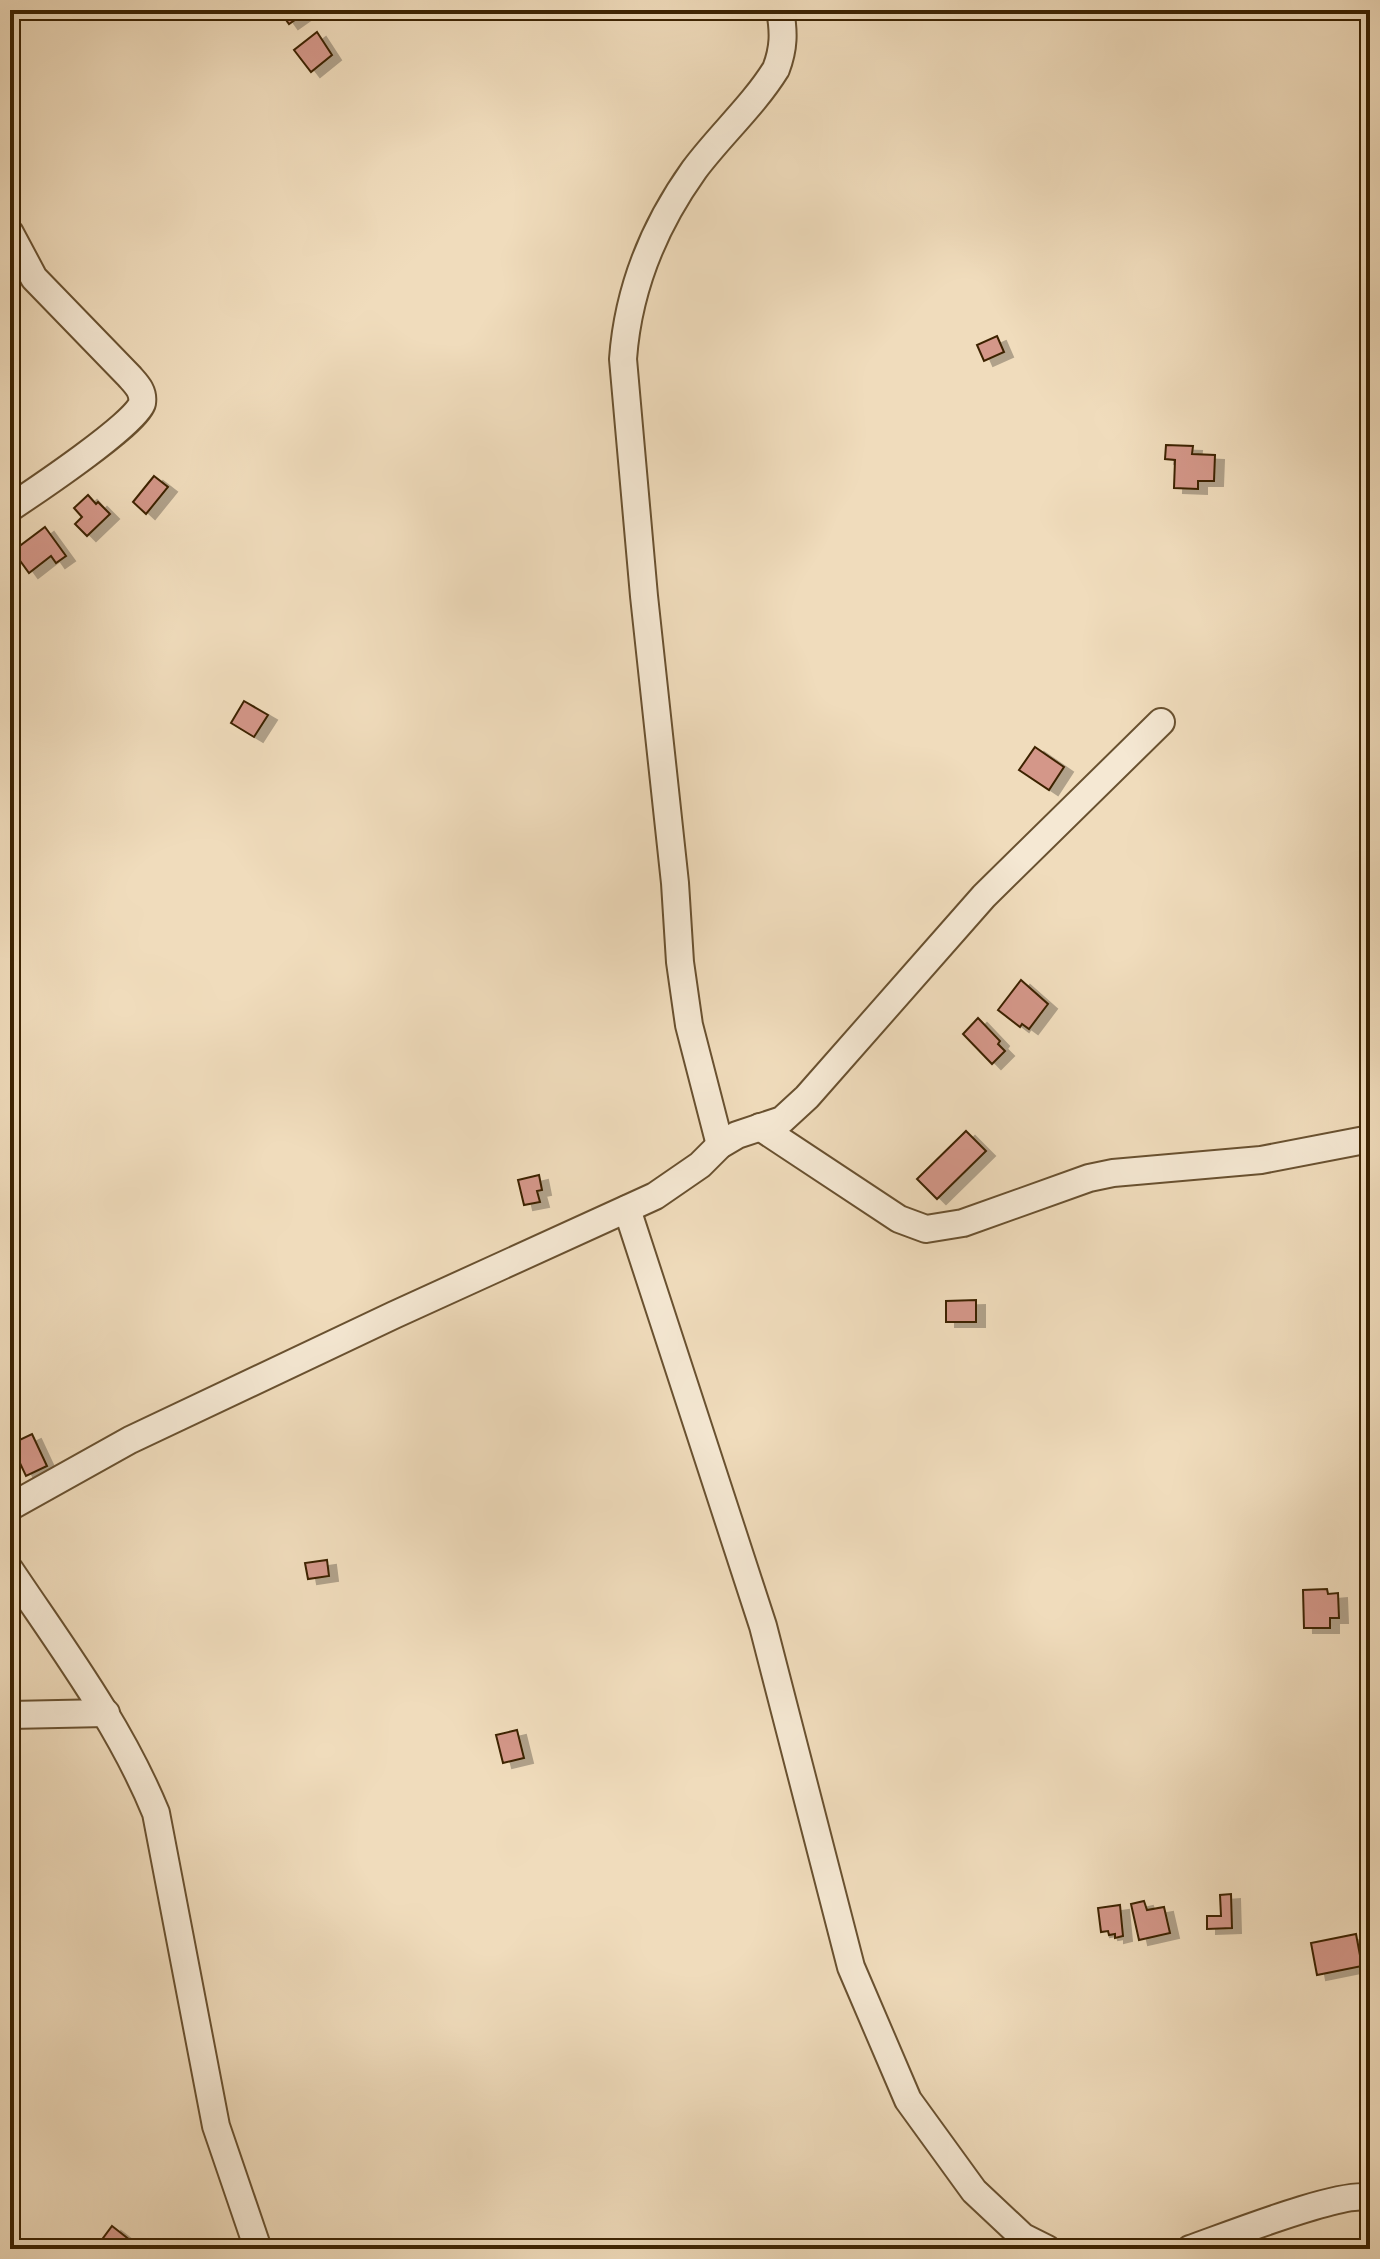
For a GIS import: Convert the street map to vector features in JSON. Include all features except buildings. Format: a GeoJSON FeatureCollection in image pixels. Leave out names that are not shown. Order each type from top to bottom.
{"type":"FeatureCollection","features":[{"type":"Feature","properties":{"kind":"street"},"geometry":{"type":"LineString","coordinates":[[720,1145],[689,1025],[680,962],[675,883],[644,596],[623,359],[625,334],[638,278],[662,220],[695,169],[767,84],[783,51],[786,18]]}},
{"type":"Feature","properties":{"kind":"street"},"geometry":{"type":"LineString","coordinates":[[10,233],[34,278],[129,376],[140,389],[143,399],[140,408],[105,440],[10,508]]}},
{"type":"Feature","properties":{"kind":"street"},"geometry":{"type":"LineString","coordinates":[[10,1507],[130,1440],[655,1196],[700,1165],[720,1145],[737,1135],[782,1120],[807,1097],[984,896],[1161,722]]}},
{"type":"Feature","properties":{"kind":"street"},"geometry":{"type":"LineString","coordinates":[[760,1127],[899,1219],[926,1229],[963,1223],[1089,1178],[1113,1173],[1261,1160],[1370,1139]]}},
{"type":"Feature","properties":{"kind":"street"},"geometry":{"type":"LineString","coordinates":[[627,1209],[763,1626],[851,1967],[908,2100],[974,2191],[1023,2237],[1047,2249]]}},
{"type":"Feature","properties":{"kind":"street"},"geometry":{"type":"LineString","coordinates":[[10,1570],[106,1713],[138,1769],[156,1813],[216,2126],[258,2249]]}},
{"type":"Feature","properties":{"kind":"street"},"geometry":{"type":"LineString","coordinates":[[10,1715],[106,1713]]}},
{"type":"Feature","properties":{"kind":"street"},"geometry":{"type":"LineString","coordinates":[[1190,2249],[1321,2205],[1354,2196],[1370,2198]]}}]}
